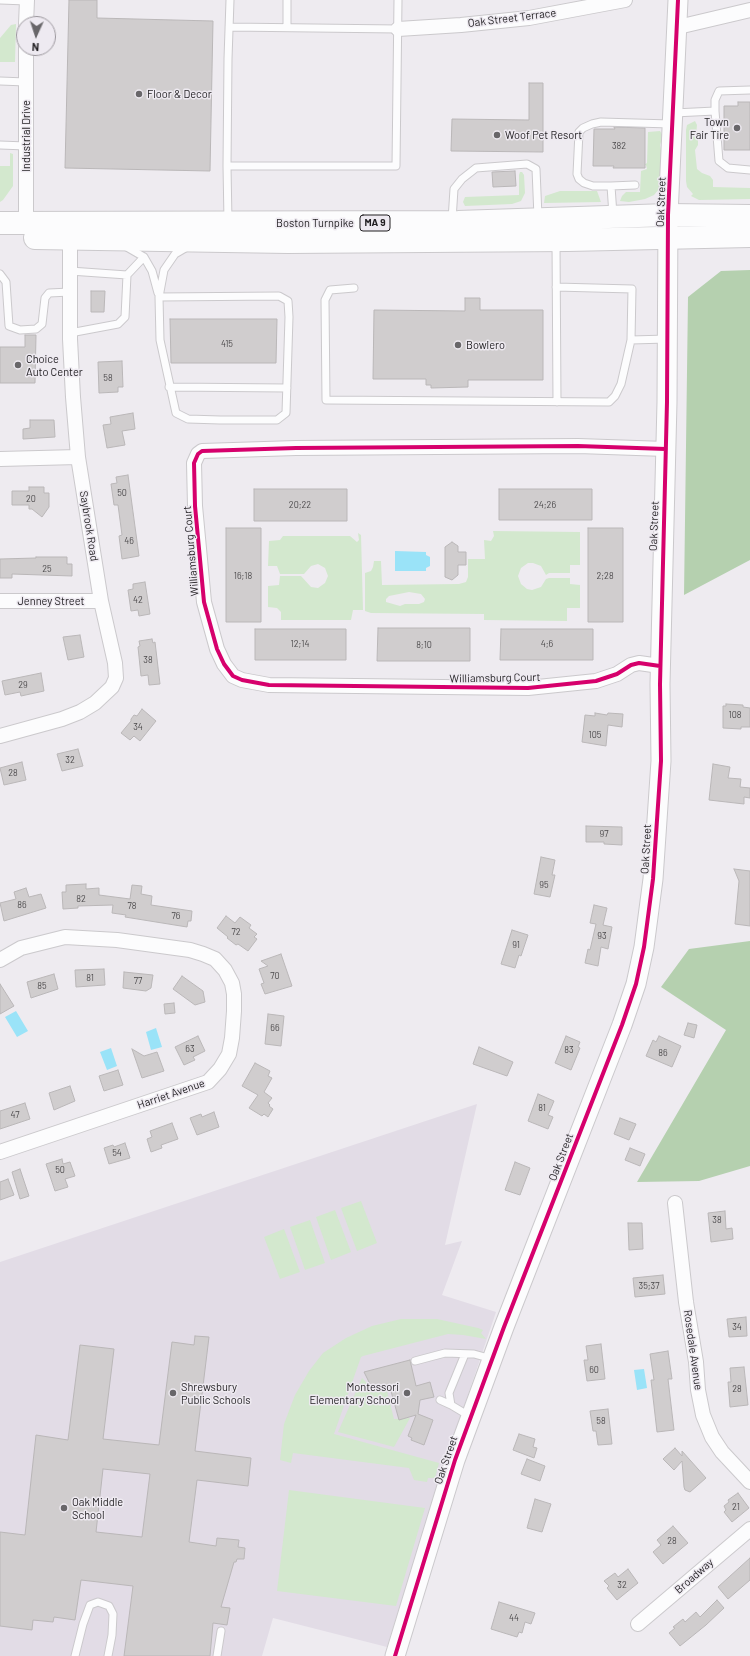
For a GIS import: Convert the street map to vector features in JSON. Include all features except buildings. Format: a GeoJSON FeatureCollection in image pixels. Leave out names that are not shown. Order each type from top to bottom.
{"type":"FeatureCollection","features":[{"type":"Feature","properties":{"kind":"highway","name":"Boston Turnpike"},"geometry":{"type":"LineString","coordinates":[[0,223],[452,222],[613,217],[750,216]]}},
{"type":"Feature","properties":{"kind":"highway","name":"Boston Turnpike"},"geometry":{"type":"LineString","coordinates":[[0,238],[288,242],[556,240],[750,236]]}},
{"type":"Feature","properties":{"kind":"street"},"geometry":{"type":"LineString","coordinates":[[26,16],[27,0]]}},
{"type":"Feature","properties":{"kind":"street","name":"Oak Street Terrace"},"geometry":{"type":"LineString","coordinates":[[398,29],[461,25],[529,18],[625,0]]}},
{"type":"Feature","properties":{"kind":"street","name":"Oak Street"},"geometry":{"type":"LineString","coordinates":[[395,1656],[449,1478],[492,1360],[622,1025],[638,974],[646,932],[654,864],[661,755],[660,666],[666,449],[668,216],[678,27],[678,0]]}},
{"type":"Feature","properties":{"kind":"street"},"geometry":{"type":"LineString","coordinates":[[678,27],[750,10]]}},
{"type":"Feature","properties":{"kind":"street","name":"Industrial Drive"},"geometry":{"type":"LineString","coordinates":[[26,56],[26,223]]}},
{"type":"Feature","properties":{"kind":"street","name":"Saybrook Road"},"geometry":{"type":"LineString","coordinates":[[0,736],[62,719],[80,712],[95,703],[112,687],[116,678],[115,663],[101,601],[78,457],[70,333],[70,239]]}},
{"type":"Feature","properties":{"kind":"street","name":"Williamsburg Court"},"geometry":{"type":"LineString","coordinates":[[660,666],[650,663],[639,663],[631,665],[617,674],[596,681],[528,688],[269,685],[242,680],[233,676],[224,664],[217,649],[204,602],[195,506],[194,463],[198,454],[202,451],[296,448],[578,446],[666,449]]}},
{"type":"Feature","properties":{"kind":"street"},"geometry":{"type":"LineString","coordinates":[[0,459],[78,457]]}},
{"type":"Feature","properties":{"kind":"street","name":"Jenney Street"},"geometry":{"type":"LineString","coordinates":[[0,601],[101,601]]}},
{"type":"Feature","properties":{"kind":"street","name":"Harriet Avenue"},"geometry":{"type":"LineString","coordinates":[[0,960],[21,948],[65,937],[117,940],[190,950],[215,959],[225,970],[232,983],[234,994],[234,1011],[232,1038],[228,1054],[220,1070],[208,1082],[0,1152]]}},
{"type":"Feature","properties":{"kind":"street","name":"Rosedale Avenue"},"geometry":{"type":"LineString","coordinates":[[675,1203],[686,1302],[696,1362],[698,1390],[703,1415],[712,1438],[718,1447],[750,1482]]}},
{"type":"Feature","properties":{"kind":"street","name":"Broadway"},"geometry":{"type":"LineString","coordinates":[[638,1624],[750,1529]]}},
{"type":"Feature","properties":{"kind":"lane"},"geometry":{"type":"LineString","coordinates":[[0,0],[27,0]]}},
{"type":"Feature","properties":{"kind":"lane"},"geometry":{"type":"LineString","coordinates":[[228,223],[227,166],[230,0]]}},
{"type":"Feature","properties":{"kind":"lane"},"geometry":{"type":"LineString","coordinates":[[287,0],[287,26]]}},
{"type":"Feature","properties":{"kind":"lane"},"geometry":{"type":"LineString","coordinates":[[227,166],[396,166],[398,0]]}},
{"type":"Feature","properties":{"kind":"lane"},"geometry":{"type":"LineString","coordinates":[[229,27],[287,26],[398,29]]}},
{"type":"Feature","properties":{"kind":"lane"},"geometry":{"type":"LineString","coordinates":[[0,81],[26,82]]}},
{"type":"Feature","properties":{"kind":"lane"},"geometry":{"type":"LineString","coordinates":[[750,90],[719,91],[715,100],[718,161],[728,168],[750,170]]}},
{"type":"Feature","properties":{"kind":"lane"},"geometry":{"type":"LineString","coordinates":[[635,185],[592,186],[579,179],[577,174],[578,140],[579,132],[583,128],[601,122],[673,118],[715,111]]}},
{"type":"Feature","properties":{"kind":"lane"},"geometry":{"type":"LineString","coordinates":[[0,145],[26,146]]}},
{"type":"Feature","properties":{"kind":"lane"},"geometry":{"type":"LineString","coordinates":[[452,222],[454,189],[462,179],[476,168],[527,164],[536,168],[538,220]]}},
{"type":"Feature","properties":{"kind":"lane"},"geometry":{"type":"LineString","coordinates":[[611,186],[613,217]]}},
{"type":"Feature","properties":{"kind":"lane"},"geometry":{"type":"LineString","coordinates":[[114,239],[144,257],[152,271],[159,297]]}},
{"type":"Feature","properties":{"kind":"lane"},"geometry":{"type":"LineString","coordinates":[[159,297],[279,296],[288,301],[290,317],[286,412],[277,420],[188,420],[176,413],[169,387],[160,340],[159,297],[164,270],[175,254],[198,240]]}},
{"type":"Feature","properties":{"kind":"lane"},"geometry":{"type":"LineString","coordinates":[[556,240],[557,402]]}},
{"type":"Feature","properties":{"kind":"lane"},"geometry":{"type":"LineString","coordinates":[[70,333],[118,324],[125,317],[127,275],[144,257]]}},
{"type":"Feature","properties":{"kind":"lane"},"geometry":{"type":"LineString","coordinates":[[70,271],[127,275]]}},
{"type":"Feature","properties":{"kind":"lane"},"geometry":{"type":"LineString","coordinates":[[0,274],[6,282],[9,326],[20,330],[36,329],[42,324],[45,298],[48,293],[70,292]]}},
{"type":"Feature","properties":{"kind":"lane"},"geometry":{"type":"LineString","coordinates":[[354,288],[330,290],[325,300],[326,400],[609,402],[615,396],[621,384],[631,340],[632,289],[556,287]]}},
{"type":"Feature","properties":{"kind":"lane"},"geometry":{"type":"LineString","coordinates":[[631,340],[667,339]]}},
{"type":"Feature","properties":{"kind":"lane"},"geometry":{"type":"LineString","coordinates":[[169,387],[287,388]]}},
{"type":"Feature","properties":{"kind":"lane"},"geometry":{"type":"LineString","coordinates":[[415,1361],[445,1353],[474,1354],[492,1360]]}},
{"type":"Feature","properties":{"kind":"lane"},"geometry":{"type":"LineString","coordinates":[[451,1405],[450,1393],[465,1354]]}},
{"type":"Feature","properties":{"kind":"lane"},"geometry":{"type":"LineString","coordinates":[[440,1400],[471,1417]]}},
{"type":"Feature","properties":{"kind":"lane"},"geometry":{"type":"LineString","coordinates":[[75,1656],[83,1624],[90,1605],[98,1602],[109,1606],[112,1614],[112,1635],[108,1656]]}},
{"type":"Feature","properties":{"kind":"lane"},"geometry":{"type":"LineString","coordinates":[[217,1656],[221,1631]]}},
{"type":"Feature","properties":{"kind":"shaded area","name":"Shrewsbury Public Schools"},"geometry":{"type":"Polygon","coordinates":[[[477,1104],[445,1245],[462,1241],[442,1295],[496,1312],[444,1466],[387,1647],[273,1618],[262,1656],[0,1656],[0,1262],[477,1104]]]}},
{"type":"Feature","properties":{"kind":"green space"},"geometry":{"type":"Polygon","coordinates":[[[16,24],[15,62],[0,62],[0,38],[11,25],[16,24]]]}},
{"type":"Feature","properties":{"kind":"green space"},"geometry":{"type":"Polygon","coordinates":[[[695,121],[697,125],[696,136],[698,139],[698,145],[695,150],[697,169],[710,176],[713,180],[713,187],[750,188],[750,199],[699,200],[691,196],[693,194],[687,187],[686,181],[686,130],[687,125],[695,121]]]}},
{"type":"Feature","properties":{"kind":"green space"},"geometry":{"type":"Polygon","coordinates":[[[660,131],[663,136],[660,145],[663,161],[659,189],[654,195],[645,199],[629,202],[620,201],[626,192],[640,192],[641,171],[647,169],[646,165],[644,165],[647,163],[648,132],[660,131]]]}},
{"type":"Feature","properties":{"kind":"green space"},"geometry":{"type":"Polygon","coordinates":[[[10,153],[13,154],[13,186],[0,202],[0,166],[10,166],[10,153]]]}},
{"type":"Feature","properties":{"kind":"green space"},"geometry":{"type":"Polygon","coordinates":[[[520,172],[524,175],[525,193],[521,201],[512,204],[465,206],[463,202],[465,197],[519,195],[520,172]]]}},
{"type":"Feature","properties":{"kind":"green space"},"geometry":{"type":"Polygon","coordinates":[[[560,191],[597,191],[601,202],[544,203],[545,196],[560,191]]]}},
{"type":"Feature","properties":{"kind":"green space"},"geometry":{"type":"Polygon","coordinates":[[[750,270],[750,560],[684,595],[688,297],[721,271],[750,270]]]}},
{"type":"Feature","properties":{"kind":"green space"},"geometry":{"type":"Polygon","coordinates":[[[493,531],[580,532],[580,565],[570,565],[570,573],[549,573],[546,575],[541,566],[528,563],[521,568],[518,576],[521,584],[527,589],[532,590],[541,587],[546,579],[549,578],[570,578],[570,584],[580,585],[580,608],[567,608],[567,621],[484,620],[484,614],[371,613],[365,611],[365,573],[371,571],[374,561],[381,561],[382,585],[459,584],[466,582],[468,577],[468,559],[485,559],[484,540],[491,541],[494,536],[493,531]],[[409,592],[389,596],[386,599],[386,602],[400,606],[405,604],[419,604],[424,602],[425,599],[421,594],[409,592]]]}},
{"type":"Feature","properties":{"kind":"green space"},"geometry":{"type":"Polygon","coordinates":[[[358,533],[361,535],[363,610],[353,610],[351,620],[281,620],[281,612],[277,608],[268,607],[268,586],[279,585],[280,576],[301,576],[311,587],[318,588],[325,583],[328,576],[325,568],[318,564],[311,566],[304,574],[280,574],[277,566],[268,566],[269,541],[280,540],[283,536],[350,536],[357,542],[359,540],[358,533]]]}},
{"type":"Feature","properties":{"kind":"green space"},"geometry":{"type":"Polygon","coordinates":[[[750,941],[750,1166],[699,1181],[637,1182],[726,1030],[661,987],[689,949],[750,941]]]}},
{"type":"Feature","properties":{"kind":"green space"},"geometry":{"type":"Polygon","coordinates":[[[361,1201],[377,1243],[357,1251],[341,1208],[361,1201]]]}},
{"type":"Feature","properties":{"kind":"green space"},"geometry":{"type":"Polygon","coordinates":[[[335,1210],[351,1252],[331,1260],[316,1217],[335,1210]]]}},
{"type":"Feature","properties":{"kind":"green space"},"geometry":{"type":"Polygon","coordinates":[[[310,1220],[325,1263],[305,1270],[290,1227],[310,1220]]]}},
{"type":"Feature","properties":{"kind":"green space"},"geometry":{"type":"Polygon","coordinates":[[[284,1229],[300,1272],[280,1279],[264,1237],[284,1229]]]}},
{"type":"Feature","properties":{"kind":"green space"},"geometry":{"type":"Polygon","coordinates":[[[401,1319],[437,1319],[478,1328],[483,1330],[481,1333],[486,1339],[448,1334],[361,1357],[334,1434],[439,1463],[435,1478],[428,1478],[427,1482],[414,1480],[409,1468],[293,1453],[291,1463],[280,1460],[284,1424],[295,1395],[309,1371],[323,1353],[346,1338],[372,1326],[401,1319]]]}},
{"type":"Feature","properties":{"kind":"green space"},"geometry":{"type":"Polygon","coordinates":[[[362,1378],[373,1389],[386,1387],[394,1419],[410,1418],[394,1447],[338,1432],[362,1378]]]}},
{"type":"Feature","properties":{"kind":"green space"},"geometry":{"type":"Polygon","coordinates":[[[289,1490],[425,1508],[396,1606],[277,1591],[289,1490]]]}},
{"type":"Feature","properties":{"kind":"water"},"geometry":{"type":"Polygon","coordinates":[[[395,551],[426,552],[426,555],[430,557],[430,566],[426,568],[426,571],[395,571],[395,551]]]}},
{"type":"Feature","properties":{"kind":"water"},"geometry":{"type":"Polygon","coordinates":[[[16,1011],[28,1031],[17,1037],[5,1017],[16,1011]]]}},
{"type":"Feature","properties":{"kind":"water"},"geometry":{"type":"Polygon","coordinates":[[[156,1028],[162,1047],[151,1050],[146,1032],[156,1028]]]}},
{"type":"Feature","properties":{"kind":"water"},"geometry":{"type":"Polygon","coordinates":[[[111,1048],[117,1066],[107,1070],[100,1052],[111,1048]]]}},
{"type":"Feature","properties":{"kind":"water"},"geometry":{"type":"Polygon","coordinates":[[[644,1369],[647,1388],[637,1390],[634,1370],[644,1369]]]}},
{"type":"Feature","properties":{"kind":"cycle path"},"geometry":{"type":"LineString","coordinates":[[395,1656],[455,1460],[504,1327],[622,1025],[636,984],[644,947],[653,879],[661,761],[660,684],[667,402],[668,215],[678,0]]}},
{"type":"Feature","properties":{"kind":"cycle path"},"geometry":{"type":"LineString","coordinates":[[660,666],[639,663],[631,665],[617,674],[596,681],[528,688],[269,685],[242,680],[233,676],[224,664],[217,649],[204,602],[195,506],[194,463],[198,454],[202,451],[296,448],[578,446],[666,449]]}},
{"type":"Feature","properties":{"kind":"place","name":"Floor & Decor"},"geometry":{"type":"Point","coordinates":[139,94]}},
{"type":"Feature","properties":{"kind":"place","name":"Town Fair Tire"},"geometry":{"type":"Point","coordinates":[737,128]}},
{"type":"Feature","properties":{"kind":"place","name":"Woof Pet Resort"},"geometry":{"type":"Point","coordinates":[497,135]}},
{"type":"Feature","properties":{"kind":"place","name":"Bowlero"},"geometry":{"type":"Point","coordinates":[458,345]}},
{"type":"Feature","properties":{"kind":"place","name":"Choice Auto Center"},"geometry":{"type":"Point","coordinates":[18,365]}},
{"type":"Feature","properties":{"kind":"place","name":"Shrewsbury Public Schools"},"geometry":{"type":"Point","coordinates":[173,1393]}},
{"type":"Feature","properties":{"kind":"place","name":"Montessori Elementary School"},"geometry":{"type":"Point","coordinates":[407,1393]}},
{"type":"Feature","properties":{"kind":"place","name":"Oak Middle School"},"geometry":{"type":"Point","coordinates":[64,1508]}}]}
